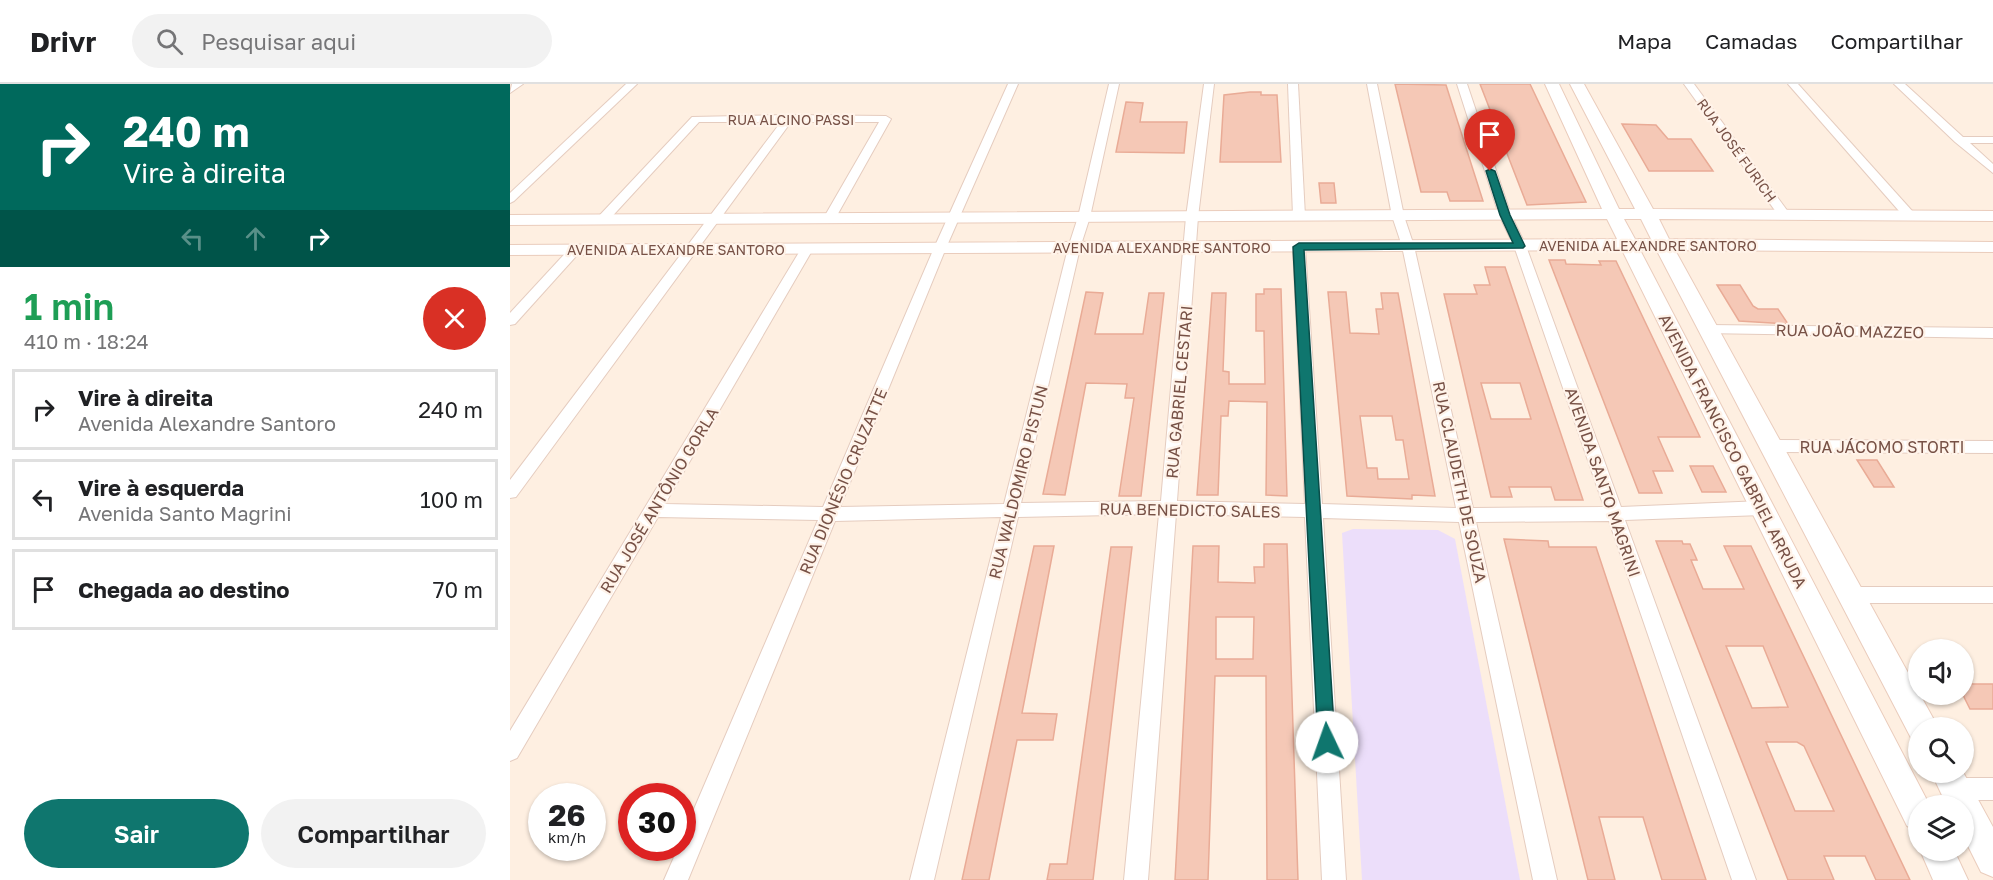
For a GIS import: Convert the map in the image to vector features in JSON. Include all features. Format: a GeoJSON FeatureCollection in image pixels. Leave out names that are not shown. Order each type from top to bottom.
{"type":"FeatureCollection","features":[{"type":"Feature","properties":{"kind":"street"},"geometry":{"type":"LineString","coordinates":[[510,90],[518,84]]}},
{"type":"Feature","properties":{"kind":"street"},"geometry":{"type":"LineString","coordinates":[[510,199],[632,84]]}},
{"type":"Feature","properties":{"kind":"street","name":"RUA DIONÉSIO CRUZATTE"},"geometry":{"type":"LineString","coordinates":[[675,880],[940,248],[1013,84]]}},
{"type":"Feature","properties":{"kind":"street","name":"RUA WALDOMIRO PISTUN"},"geometry":{"type":"LineString","coordinates":[[922,880],[1074,248],[1084,217],[1114,84]]}},
{"type":"Feature","properties":{"kind":"street","name":"RUA GABRIEL CESTARI"},"geometry":{"type":"LineString","coordinates":[[1136,880],[1192,217],[1209,84]]}},
{"type":"Feature","properties":{"kind":"street"},"geometry":{"type":"LineString","coordinates":[[1293,84],[1299,216]]}},
{"type":"Feature","properties":{"kind":"street","name":"RUA CLAUDETH DE SOUZA"},"geometry":{"type":"LineString","coordinates":[[1372,84],[1398,216],[1408,246],[1545,880]]}},
{"type":"Feature","properties":{"kind":"street","name":"AVENIDA SANTO MAGRINI"},"geometry":{"type":"LineString","coordinates":[[1462,84],[1505,215],[1520,246],[1744,880]]}},
{"type":"Feature","properties":{"kind":"street","name":"AVENIDA FRANCISCO GABRIEL ARRUDA"},"geometry":{"type":"LineString","coordinates":[[1552,84],[1613,214],[1908,795]]}},
{"type":"Feature","properties":{"kind":"street","name":"AVENIDA FRANCISCO GABRIEL ARRUDA"},"geometry":{"type":"LineString","coordinates":[[1577,84],[1916,717]]}},
{"type":"Feature","properties":{"kind":"street","name":"RUA JOSÉ FURICH"},"geometry":{"type":"LineString","coordinates":[[1689,84],[1785,216]]}},
{"type":"Feature","properties":{"kind":"street"},"geometry":{"type":"LineString","coordinates":[[1793,84],[1910,216]]}},
{"type":"Feature","properties":{"kind":"street"},"geometry":{"type":"LineString","coordinates":[[1899,84],[1993,170]]}},
{"type":"Feature","properties":{"kind":"street"},"geometry":{"type":"LineString","coordinates":[[510,492],[789,118]]}},
{"type":"Feature","properties":{"kind":"street","name":"RUA ALCINO PASSI"},"geometry":{"type":"LineString","coordinates":[[602,220],[696,119],[886,119],[829,219]]}},
{"type":"Feature","properties":{"kind":"street"},"geometry":{"type":"LineString","coordinates":[[1959,140],[1993,140]]}},
{"type":"Feature","properties":{"kind":"street","name":"AVENIDA ALEXANDRE SANTORO"},"geometry":{"type":"LineString","coordinates":[[510,220],[1613,214],[1993,216]]}},
{"type":"Feature","properties":{"kind":"street","name":"AVENIDA ALEXANDRE SANTORO"},"geometry":{"type":"LineString","coordinates":[[510,250],[1661,244],[1993,247]]}},
{"type":"Feature","properties":{"kind":"street"},"geometry":{"type":"LineString","coordinates":[[1299,247],[1334,880]]}},
{"type":"Feature","properties":{"kind":"street","name":"RUA JOSÉ ANTÔNIO GORLA"},"geometry":{"type":"LineString","coordinates":[[510,751],[807,249]]}},
{"type":"Feature","properties":{"kind":"street"},"geometry":{"type":"LineString","coordinates":[[510,321],[574,250]]}},
{"type":"Feature","properties":{"kind":"street","name":"RUA JOÃO MAZZEO"},"geometry":{"type":"LineString","coordinates":[[1707,330],[1993,333]]}},
{"type":"Feature","properties":{"kind":"street","name":"RUA JÁCOMO STORTI"},"geometry":{"type":"LineString","coordinates":[[1770,446],[1993,447]]}},
{"type":"Feature","properties":{"kind":"street","name":"RUA BENEDICTO SALES"},"geometry":{"type":"LineString","coordinates":[[653,510],[829,514],[1168,507],[1467,515],[1615,514],[1762,508]]}},
{"type":"Feature","properties":{"kind":"street"},"geometry":{"type":"LineString","coordinates":[[1850,595],[1993,595]]}},
{"type":"Feature","properties":{"kind":"street"},"geometry":{"type":"LineString","coordinates":[[1951,783],[1993,860]]}},
{"type":"Feature","properties":{"kind":"street"},"geometry":{"type":"LineString","coordinates":[[1961,783],[1993,789]]}},
{"type":"Feature","properties":{"kind":"street"},"geometry":{"type":"LineString","coordinates":[[1942,861],[1951,880]]}},
{"type":"Feature","properties":{"kind":"shaded area"},"geometry":{"type":"Polygon","coordinates":[[[1353,529],[1438,530],[1455,539],[1520,880],[1362,880],[1342,533],[1353,529]]]}},
{"type":"Feature","properties":{"kind":"building"},"geometry":{"type":"Polygon","coordinates":[[[1395,84],[1446,85],[1483,201],[1450,201],[1447,192],[1421,192],[1395,84]]]}},
{"type":"Feature","properties":{"kind":"building"},"geometry":{"type":"Polygon","coordinates":[[[1480,84],[1530,84],[1586,202],[1527,205],[1480,84]]]}},
{"type":"Feature","properties":{"kind":"building"},"geometry":{"type":"Polygon","coordinates":[[[1250,92],[1277,95],[1281,162],[1220,162],[1224,95],[1250,92]]]}},
{"type":"Feature","properties":{"kind":"building"},"geometry":{"type":"Polygon","coordinates":[[[1126,102],[1143,103],[1140,122],[1187,122],[1184,153],[1116,152],[1126,102]]]}},
{"type":"Feature","properties":{"kind":"building"},"geometry":{"type":"Polygon","coordinates":[[[1622,124],[1656,125],[1668,139],[1691,139],[1713,171],[1649,171],[1622,124]]]}},
{"type":"Feature","properties":{"kind":"building"},"geometry":{"type":"Polygon","coordinates":[[[1319,183],[1334,183],[1336,203],[1321,203],[1319,183]]]}},
{"type":"Feature","properties":{"kind":"building"},"geometry":{"type":"Polygon","coordinates":[[[1549,260],[1565,260],[1566,264],[1601,265],[1599,261],[1616,261],[1700,437],[1658,437],[1673,471],[1653,471],[1662,493],[1639,493],[1549,260]]]}},
{"type":"Feature","properties":{"kind":"building"},"geometry":{"type":"Polygon","coordinates":[[[1485,267],[1505,267],[1583,500],[1555,500],[1551,487],[1509,487],[1512,497],[1491,497],[1444,294],[1477,294],[1474,285],[1490,285],[1485,267]],[[1481,383],[1491,419],[1531,419],[1520,383],[1481,383]]]}},
{"type":"Feature","properties":{"kind":"building"},"geometry":{"type":"Polygon","coordinates":[[[1717,285],[1740,285],[1753,306],[1758,309],[1778,309],[1788,324],[1739,321],[1717,285]]]}},
{"type":"Feature","properties":{"kind":"building"},"geometry":{"type":"Polygon","coordinates":[[[1264,289],[1281,289],[1287,496],[1266,495],[1267,402],[1229,401],[1228,416],[1221,416],[1218,495],[1197,495],[1212,293],[1226,293],[1223,371],[1229,372],[1229,384],[1265,384],[1264,331],[1256,331],[1256,294],[1264,294],[1264,289]]]}},
{"type":"Feature","properties":{"kind":"building"},"geometry":{"type":"Polygon","coordinates":[[[1086,292],[1103,293],[1095,334],[1143,334],[1149,293],[1164,293],[1141,496],[1119,496],[1134,398],[1125,398],[1127,384],[1086,383],[1065,495],[1043,494],[1086,292]]]}},
{"type":"Feature","properties":{"kind":"building"},"geometry":{"type":"Polygon","coordinates":[[[1328,292],[1346,292],[1350,333],[1379,334],[1376,309],[1383,309],[1381,293],[1398,293],[1435,496],[1412,495],[1412,499],[1347,496],[1328,292]],[[1360,416],[1367,468],[1377,468],[1378,479],[1409,479],[1403,440],[1396,440],[1392,416],[1360,416]]]}},
{"type":"Feature","properties":{"kind":"building"},"geometry":{"type":"Polygon","coordinates":[[[1857,460],[1877,460],[1894,487],[1874,487],[1857,460]]]}},
{"type":"Feature","properties":{"kind":"building"},"geometry":{"type":"Polygon","coordinates":[[[1690,466],[1713,466],[1726,492],[1702,492],[1690,466]]]}},
{"type":"Feature","properties":{"kind":"building"},"geometry":{"type":"Polygon","coordinates":[[[1504,539],[1548,541],[1549,547],[1596,547],[1706,880],[1662,880],[1643,817],[1599,817],[1615,880],[1588,880],[1504,539]]]}},
{"type":"Feature","properties":{"kind":"building"},"geometry":{"type":"Polygon","coordinates":[[[1656,541],[1682,541],[1683,544],[1690,544],[1697,560],[1691,560],[1703,589],[1744,589],[1724,546],[1751,546],[1910,880],[1876,880],[1865,856],[1824,856],[1834,880],[1788,880],[1656,541]],[[1726,646],[1752,708],[1788,707],[1763,646],[1726,646]],[[1766,742],[1795,811],[1834,811],[1804,746],[1797,742],[1766,742]]]}},
{"type":"Feature","properties":{"kind":"building"},"geometry":{"type":"Polygon","coordinates":[[[1264,544],[1287,544],[1298,880],[1267,880],[1266,676],[1215,676],[1208,880],[1175,880],[1193,546],[1219,546],[1218,582],[1255,583],[1254,567],[1264,567],[1264,544]],[[1216,617],[1216,659],[1253,659],[1254,617],[1216,617]]]}},
{"type":"Feature","properties":{"kind":"building"},"geometry":{"type":"Polygon","coordinates":[[[1034,546],[1054,546],[1022,713],[1057,714],[1053,740],[1017,740],[989,880],[962,880],[1034,546]]]}},
{"type":"Feature","properties":{"kind":"building"},"geometry":{"type":"Polygon","coordinates":[[[1111,547],[1132,547],[1093,880],[1047,880],[1050,864],[1067,864],[1111,547]]]}},
{"type":"Feature","properties":{"kind":"building"},"geometry":{"type":"Polygon","coordinates":[[[1974,684],[1993,684],[1993,709],[1970,709],[1968,705],[1974,705],[1974,684]]]}},
{"type":"Feature","properties":{"kind":"route"},"geometry":{"type":"LineString","coordinates":[[1327,742],[1299,247],[1520,246],[1505,215],[1490,171]]}}]}
